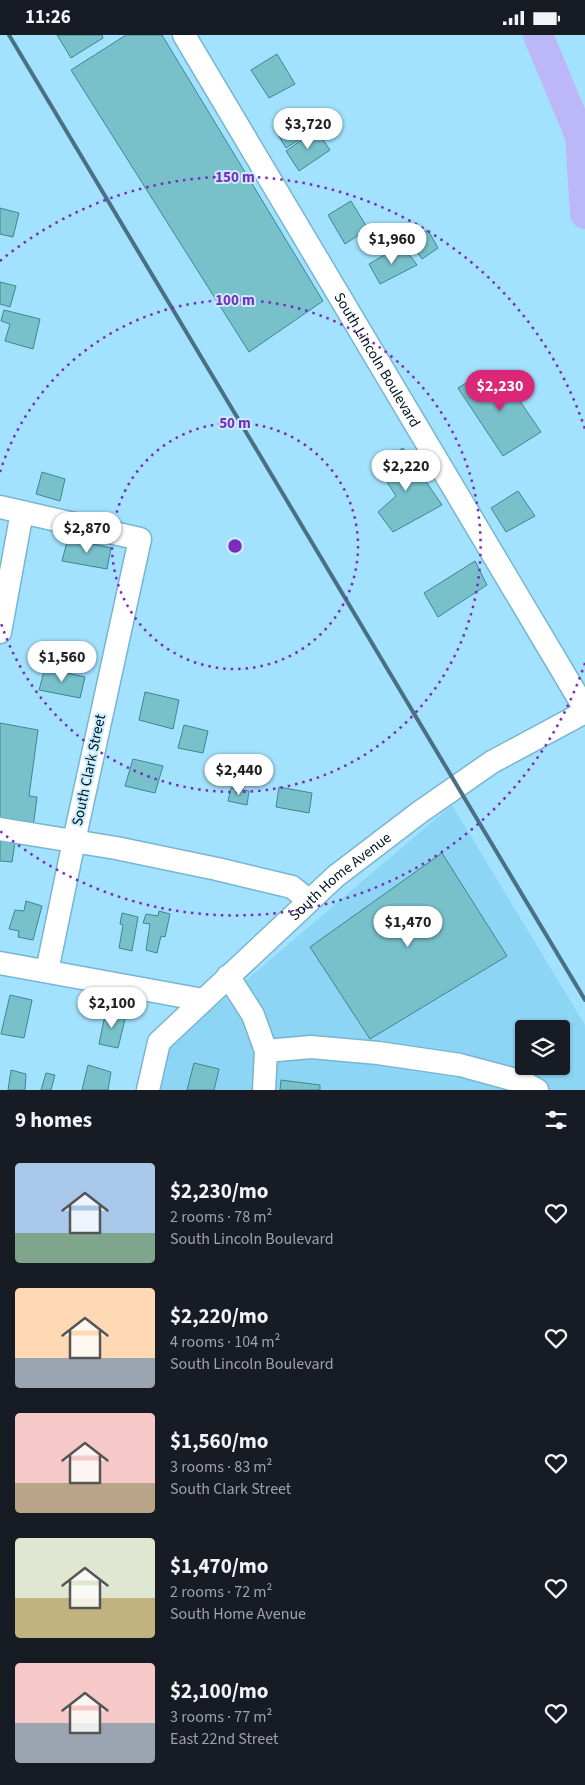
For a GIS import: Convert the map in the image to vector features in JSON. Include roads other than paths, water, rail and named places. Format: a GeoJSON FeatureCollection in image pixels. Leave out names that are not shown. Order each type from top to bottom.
{"type":"FeatureCollection","features":[{"type":"Feature","properties":{"kind":"street","name":"South Lincoln Boulevard"},"geometry":{"type":"LineString","coordinates":[[184,35],[585,711]]}},
{"type":"Feature","properties":{"kind":"street"},"geometry":{"type":"LineString","coordinates":[[0,507],[22,512],[0,631]]}},
{"type":"Feature","properties":{"kind":"street","name":"South Clark Street"},"geometry":{"type":"LineString","coordinates":[[22,512],[140,539],[47,971]]}},
{"type":"Feature","properties":{"kind":"street","name":"South Home Avenue"},"geometry":{"type":"LineString","coordinates":[[148,1090],[159,1042],[336,876],[420,812],[492,762],[585,711]]}},
{"type":"Feature","properties":{"kind":"street"},"geometry":{"type":"LineString","coordinates":[[0,829],[74,841],[216,869],[292,887],[309,901]]}},
{"type":"Feature","properties":{"kind":"street"},"geometry":{"type":"LineString","coordinates":[[0,963],[203,1001]]}},
{"type":"Feature","properties":{"kind":"street"},"geometry":{"type":"LineString","coordinates":[[228,976],[253,1015],[266,1051],[264,1090]]}},
{"type":"Feature","properties":{"kind":"street"},"geometry":{"type":"LineString","coordinates":[[266,1051],[311,1047],[378,1053],[460,1065],[523,1082],[536,1090]]}},
{"type":"Feature","properties":{"kind":"waterway"},"geometry":{"type":"LineString","coordinates":[[538,35],[580,136],[585,214]]}},
{"type":"Feature","properties":{"kind":"railway"},"geometry":{"type":"LineString","coordinates":[[9,35],[585,1000]]}}]}
